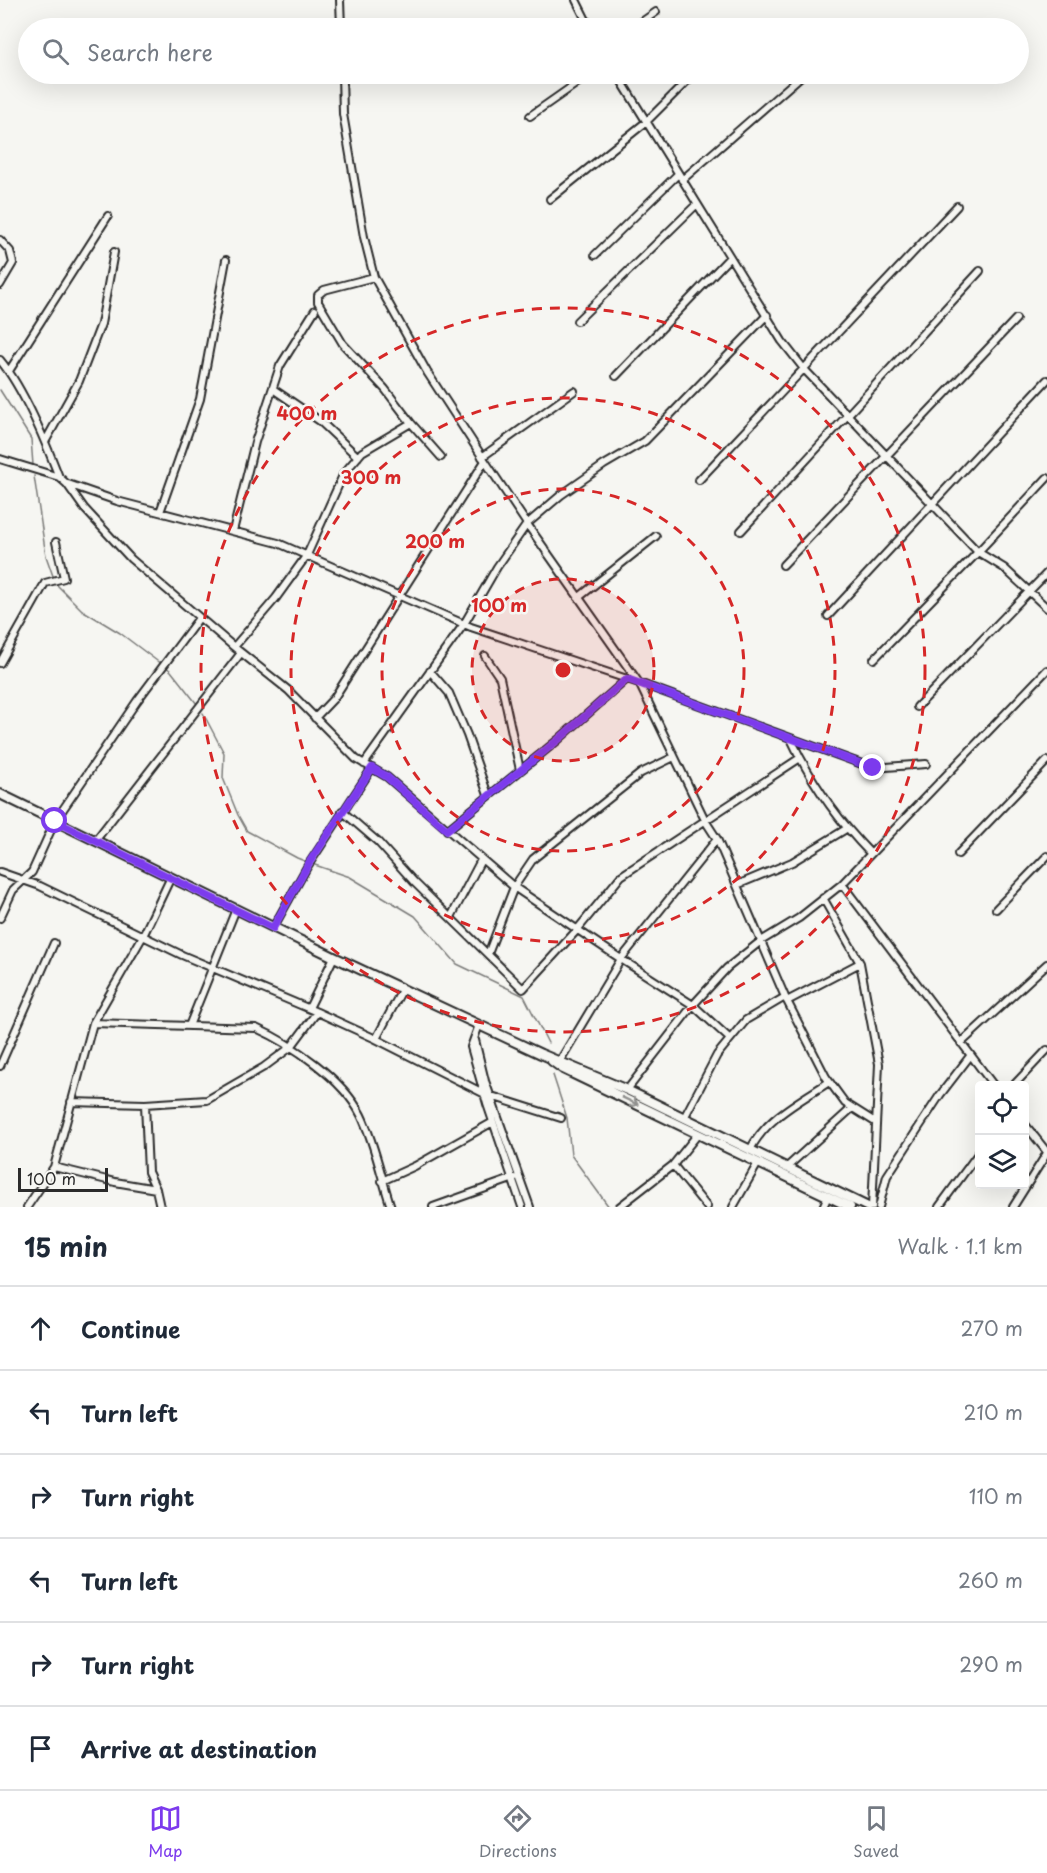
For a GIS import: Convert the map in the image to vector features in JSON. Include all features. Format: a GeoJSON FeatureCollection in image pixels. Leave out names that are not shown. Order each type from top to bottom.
{"type":"FeatureCollection","features":[{"type":"Feature","properties":{"kind":"main road"},"geometry":{"type":"LineString","coordinates":[[0,794],[402,990],[541,1054],[698,1134],[850,1207]]}},
{"type":"Feature","properties":{"kind":"main road"},"geometry":{"type":"LineString","coordinates":[[559,1063],[627,1090],[870,1207]]}},
{"type":"Feature","properties":{"kind":"street"},"geometry":{"type":"LineString","coordinates":[[340,0],[341,18]]}},
{"type":"Feature","properties":{"kind":"street"},"geometry":{"type":"LineString","coordinates":[[576,0],[585,18]]}},
{"type":"Feature","properties":{"kind":"street"},"geometry":{"type":"LineString","coordinates":[[647,18],[656,12]]}},
{"type":"Feature","properties":{"kind":"street"},"geometry":{"type":"LineString","coordinates":[[342,84],[343,114],[364,237],[374,277],[427,372],[527,524],[639,683],[706,822],[717,839],[786,999],[829,1082],[845,1103],[875,1122]]}},
{"type":"Feature","properties":{"kind":"street"},"geometry":{"type":"LineString","coordinates":[[530,116],[576,84]]}},
{"type":"Feature","properties":{"kind":"street"},"geometry":{"type":"LineString","coordinates":[[623,84],[782,341],[804,369],[978,552],[1004,568],[1047,608]]}},
{"type":"Feature","properties":{"kind":"street"},"geometry":{"type":"LineString","coordinates":[[550,199],[646,122],[684,84]]}},
{"type":"Feature","properties":{"kind":"street"},"geometry":{"type":"LineString","coordinates":[[595,255],[680,177],[792,84]]}},
{"type":"Feature","properties":{"kind":"street"},"geometry":{"type":"LineString","coordinates":[[577,321],[697,204]]}},
{"type":"Feature","properties":{"kind":"street"},"geometry":{"type":"LineString","coordinates":[[699,480],[957,206]]}},
{"type":"Feature","properties":{"kind":"street"},"geometry":{"type":"LineString","coordinates":[[9,371],[108,216]]}},
{"type":"Feature","properties":{"kind":"street"},"geometry":{"type":"LineString","coordinates":[[0,240],[10,251],[13,263],[0,285]]}},
{"type":"Feature","properties":{"kind":"street"},"geometry":{"type":"LineString","coordinates":[[45,442],[79,381],[101,324],[114,252]]}},
{"type":"Feature","properties":{"kind":"street"},"geometry":{"type":"LineString","coordinates":[[616,376],[730,257]]}},
{"type":"Feature","properties":{"kind":"street"},"geometry":{"type":"LineString","coordinates":[[160,512],[200,399],[226,260]]}},
{"type":"Feature","properties":{"kind":"street"},"geometry":{"type":"LineString","coordinates":[[741,531],[980,271]]}},
{"type":"Feature","properties":{"kind":"street"},"geometry":{"type":"LineString","coordinates":[[374,277],[324,290],[318,295],[318,302],[343,344],[385,389],[441,457]]}},
{"type":"Feature","properties":{"kind":"street"},"geometry":{"type":"LineString","coordinates":[[233,531],[255,442],[280,366],[315,310]]}},
{"type":"Feature","properties":{"kind":"street"},"geometry":{"type":"LineString","coordinates":[[364,764],[464,624],[497,567],[527,524],[561,495],[595,471],[645,441],[767,315]]}},
{"type":"Feature","properties":{"kind":"street"},"geometry":{"type":"LineString","coordinates":[[783,565],[1016,319]]}},
{"type":"Feature","properties":{"kind":"street"},"geometry":{"type":"LineString","coordinates":[[0,360],[9,371],[45,442],[59,477]]}},
{"type":"Feature","properties":{"kind":"street"},"geometry":{"type":"LineString","coordinates":[[828,616],[1047,380]]}},
{"type":"Feature","properties":{"kind":"street"},"geometry":{"type":"LineString","coordinates":[[273,389],[320,421],[358,457]]}},
{"type":"Feature","properties":{"kind":"street"},"geometry":{"type":"LineString","coordinates":[[315,718],[334,698],[484,459],[574,391]]}},
{"type":"Feature","properties":{"kind":"street"},"geometry":{"type":"LineString","coordinates":[[234,647],[276,598],[307,555],[344,473],[362,452],[411,423]]}},
{"type":"Feature","properties":{"kind":"street"},"geometry":{"type":"LineString","coordinates":[[0,459],[59,477],[68,484],[84,508],[131,560],[288,690],[356,759],[387,777],[514,887],[693,1005],[730,1040]]}},
{"type":"Feature","properties":{"kind":"street"},"geometry":{"type":"LineString","coordinates":[[873,658],[978,552],[1047,478]]}},
{"type":"Feature","properties":{"kind":"street"},"geometry":{"type":"LineString","coordinates":[[68,484],[117,501],[278,543],[464,624],[639,683],[873,768],[926,764]]}},
{"type":"Feature","properties":{"kind":"street"},"geometry":{"type":"LineString","coordinates":[[578,598],[656,536]]}},
{"type":"Feature","properties":{"kind":"street"},"geometry":{"type":"LineString","coordinates":[[0,663],[45,583],[64,578],[56,542]]}},
{"type":"Feature","properties":{"kind":"street"},"geometry":{"type":"LineString","coordinates":[[917,707],[1047,573]]}},
{"type":"Feature","properties":{"kind":"street"},"geometry":{"type":"LineString","coordinates":[[0,918],[13,890],[32,872],[55,821],[143,692],[199,618]]}},
{"type":"Feature","properties":{"kind":"street"},"geometry":{"type":"LineString","coordinates":[[95,840],[241,653]]}},
{"type":"Feature","properties":{"kind":"street"},"geometry":{"type":"LineString","coordinates":[[485,656],[500,678],[520,770]]}},
{"type":"Feature","properties":{"kind":"street"},"geometry":{"type":"LineString","coordinates":[[627,1090],[693,1005],[727,968],[761,941],[799,918],[842,884],[1047,670]]}},
{"type":"Feature","properties":{"kind":"street"},"geometry":{"type":"LineString","coordinates":[[430,671],[449,693],[467,735],[488,795]]}},
{"type":"Feature","properties":{"kind":"street"},"geometry":{"type":"LineString","coordinates":[[447,830],[558,740],[627,679]]}},
{"type":"Feature","properties":{"kind":"street"},"geometry":{"type":"LineString","coordinates":[[791,739],[824,799],[846,829],[870,853]]}},
{"type":"Feature","properties":{"kind":"street"},"geometry":{"type":"LineString","coordinates":[[488,954],[514,887],[533,859],[641,773],[674,757]]}},
{"type":"Feature","properties":{"kind":"street"},"geometry":{"type":"LineString","coordinates":[[342,812],[378,842],[414,882],[523,989],[577,930],[621,876],[800,758]]}},
{"type":"Feature","properties":{"kind":"street"},"geometry":{"type":"LineString","coordinates":[[958,854],[1047,761]]}},
{"type":"Feature","properties":{"kind":"street"},"geometry":{"type":"LineString","coordinates":[[273,928],[307,867],[372,768]]}},
{"type":"Feature","properties":{"kind":"street"},"geometry":{"type":"LineString","coordinates":[[737,885],[792,862],[846,829]]}},
{"type":"Feature","properties":{"kind":"street"},"geometry":{"type":"LineString","coordinates":[[559,1063],[621,959],[717,839]]}},
{"type":"Feature","properties":{"kind":"street"},"geometry":{"type":"LineString","coordinates":[[996,909],[1047,856]]}},
{"type":"Feature","properties":{"kind":"street"},"geometry":{"type":"LineString","coordinates":[[451,917],[481,860]]}},
{"type":"Feature","properties":{"kind":"street"},"geometry":{"type":"LineString","coordinates":[[0,872],[24,880],[212,968],[309,1008],[488,1095],[561,1118]]}},
{"type":"Feature","properties":{"kind":"street"},"geometry":{"type":"LineString","coordinates":[[27,1207],[54,1167],[93,1023],[143,936],[171,877]]}},
{"type":"Feature","properties":{"kind":"street"},"geometry":{"type":"LineString","coordinates":[[842,884],[990,1081]]}},
{"type":"Feature","properties":{"kind":"street"},"geometry":{"type":"LineString","coordinates":[[823,898],[860,963],[879,1064],[875,1122],[875,1179],[870,1207]]}},
{"type":"Feature","properties":{"kind":"street"},"geometry":{"type":"LineString","coordinates":[[189,1026],[236,909]]}},
{"type":"Feature","properties":{"kind":"street"},"geometry":{"type":"LineString","coordinates":[[0,1066],[54,943]]}},
{"type":"Feature","properties":{"kind":"street"},"geometry":{"type":"LineString","coordinates":[[309,1008],[334,957]]}},
{"type":"Feature","properties":{"kind":"street"},"geometry":{"type":"LineString","coordinates":[[684,1118],[717,1055],[746,1020],[860,963]]}},
{"type":"Feature","properties":{"kind":"street"},"geometry":{"type":"LineString","coordinates":[[961,1043],[1047,964]]}},
{"type":"Feature","properties":{"kind":"street"},"geometry":{"type":"LineString","coordinates":[[376,1039],[402,990]]}},
{"type":"Feature","properties":{"kind":"street"},"geometry":{"type":"LineString","coordinates":[[71,1102],[145,1104],[207,1100],[264,1067],[291,1047],[317,1012]]}},
{"type":"Feature","properties":{"kind":"street"},"geometry":{"type":"LineString","coordinates":[[93,1023],[256,1028],[279,1038],[311,1061],[348,1095],[361,1114],[392,1207]]}},
{"type":"Feature","properties":{"kind":"street"},"geometry":{"type":"LineString","coordinates":[[479,1025],[475,1039],[493,1122],[522,1207]]}},
{"type":"Feature","properties":{"kind":"street"},"geometry":{"type":"LineString","coordinates":[[1018,1081],[1047,1050]]}},
{"type":"Feature","properties":{"kind":"street"},"geometry":{"type":"LineString","coordinates":[[879,1207],[887,1176],[940,1095],[970,1056]]}},
{"type":"Feature","properties":{"kind":"street"},"geometry":{"type":"LineString","coordinates":[[750,1150],[756,1138],[779,1114],[829,1082]]}},
{"type":"Feature","properties":{"kind":"street"},"geometry":{"type":"LineString","coordinates":[[488,1095],[530,1207]]}},
{"type":"Feature","properties":{"kind":"street"},"geometry":{"type":"LineString","coordinates":[[145,1104],[148,1172],[156,1189],[160,1207]]}},
{"type":"Feature","properties":{"kind":"street"},"geometry":{"type":"LineString","coordinates":[[786,1168],[852,1108]]}},
{"type":"Feature","properties":{"kind":"street"},"geometry":{"type":"LineString","coordinates":[[382,1181],[415,1166],[493,1122]]}},
{"type":"Feature","properties":{"kind":"street"},"geometry":{"type":"LineString","coordinates":[[1013,1207],[1047,1153],[1029,1130]]}},
{"type":"Feature","properties":{"kind":"street"},"geometry":{"type":"LineString","coordinates":[[619,1207],[673,1165],[698,1134]]}},
{"type":"Feature","properties":{"kind":"street"},"geometry":{"type":"LineString","coordinates":[[939,1207],[975,1158]]}},
{"type":"Feature","properties":{"kind":"street"},"geometry":{"type":"LineString","coordinates":[[733,1207],[758,1163]]}},
{"type":"Feature","properties":{"kind":"street"},"geometry":{"type":"LineString","coordinates":[[673,1165],[707,1207]]}},
{"type":"Feature","properties":{"kind":"street"},"geometry":{"type":"LineString","coordinates":[[54,1167],[115,1182],[156,1189]]}},
{"type":"Feature","properties":{"kind":"street"},"geometry":{"type":"LineString","coordinates":[[433,1207],[520,1176]]}},
{"type":"Feature","properties":{"kind":"street"},"geometry":{"type":"LineString","coordinates":[[823,1207],[828,1196]]}},
{"type":"Feature","properties":{"kind":"waterway"},"geometry":{"type":"LineString","coordinates":[[0,390],[31,439],[33,465]]}},
{"type":"Feature","properties":{"kind":"waterway"},"geometry":{"type":"LineString","coordinates":[[34,476],[46,556],[53,576]]}},
{"type":"Feature","properties":{"kind":"waterway"},"geometry":{"type":"LineString","coordinates":[[57,585],[82,610],[120,633],[161,664]]}},
{"type":"Feature","properties":{"kind":"waterway"},"geometry":{"type":"LineString","coordinates":[[165,666],[197,704]]}},
{"type":"Feature","properties":{"kind":"waterway"},"geometry":{"type":"LineString","coordinates":[[203,713],[224,753],[223,778],[247,831],[307,862]]}},
{"type":"Feature","properties":{"kind":"waterway"},"geometry":{"type":"LineString","coordinates":[[312,864],[350,877],[415,916],[457,964],[524,996],[548,1043]]}},
{"type":"Feature","properties":{"kind":"waterway"},"geometry":{"type":"LineString","coordinates":[[553,1075],[567,1118],[571,1155],[609,1207]]}},
{"type":"Feature","properties":{"kind":"route"},"geometry":{"type":"LineString","coordinates":[[55,821],[273,928],[309,863],[372,768],[387,777],[447,830],[558,740],[627,679],[873,768]]}}]}
